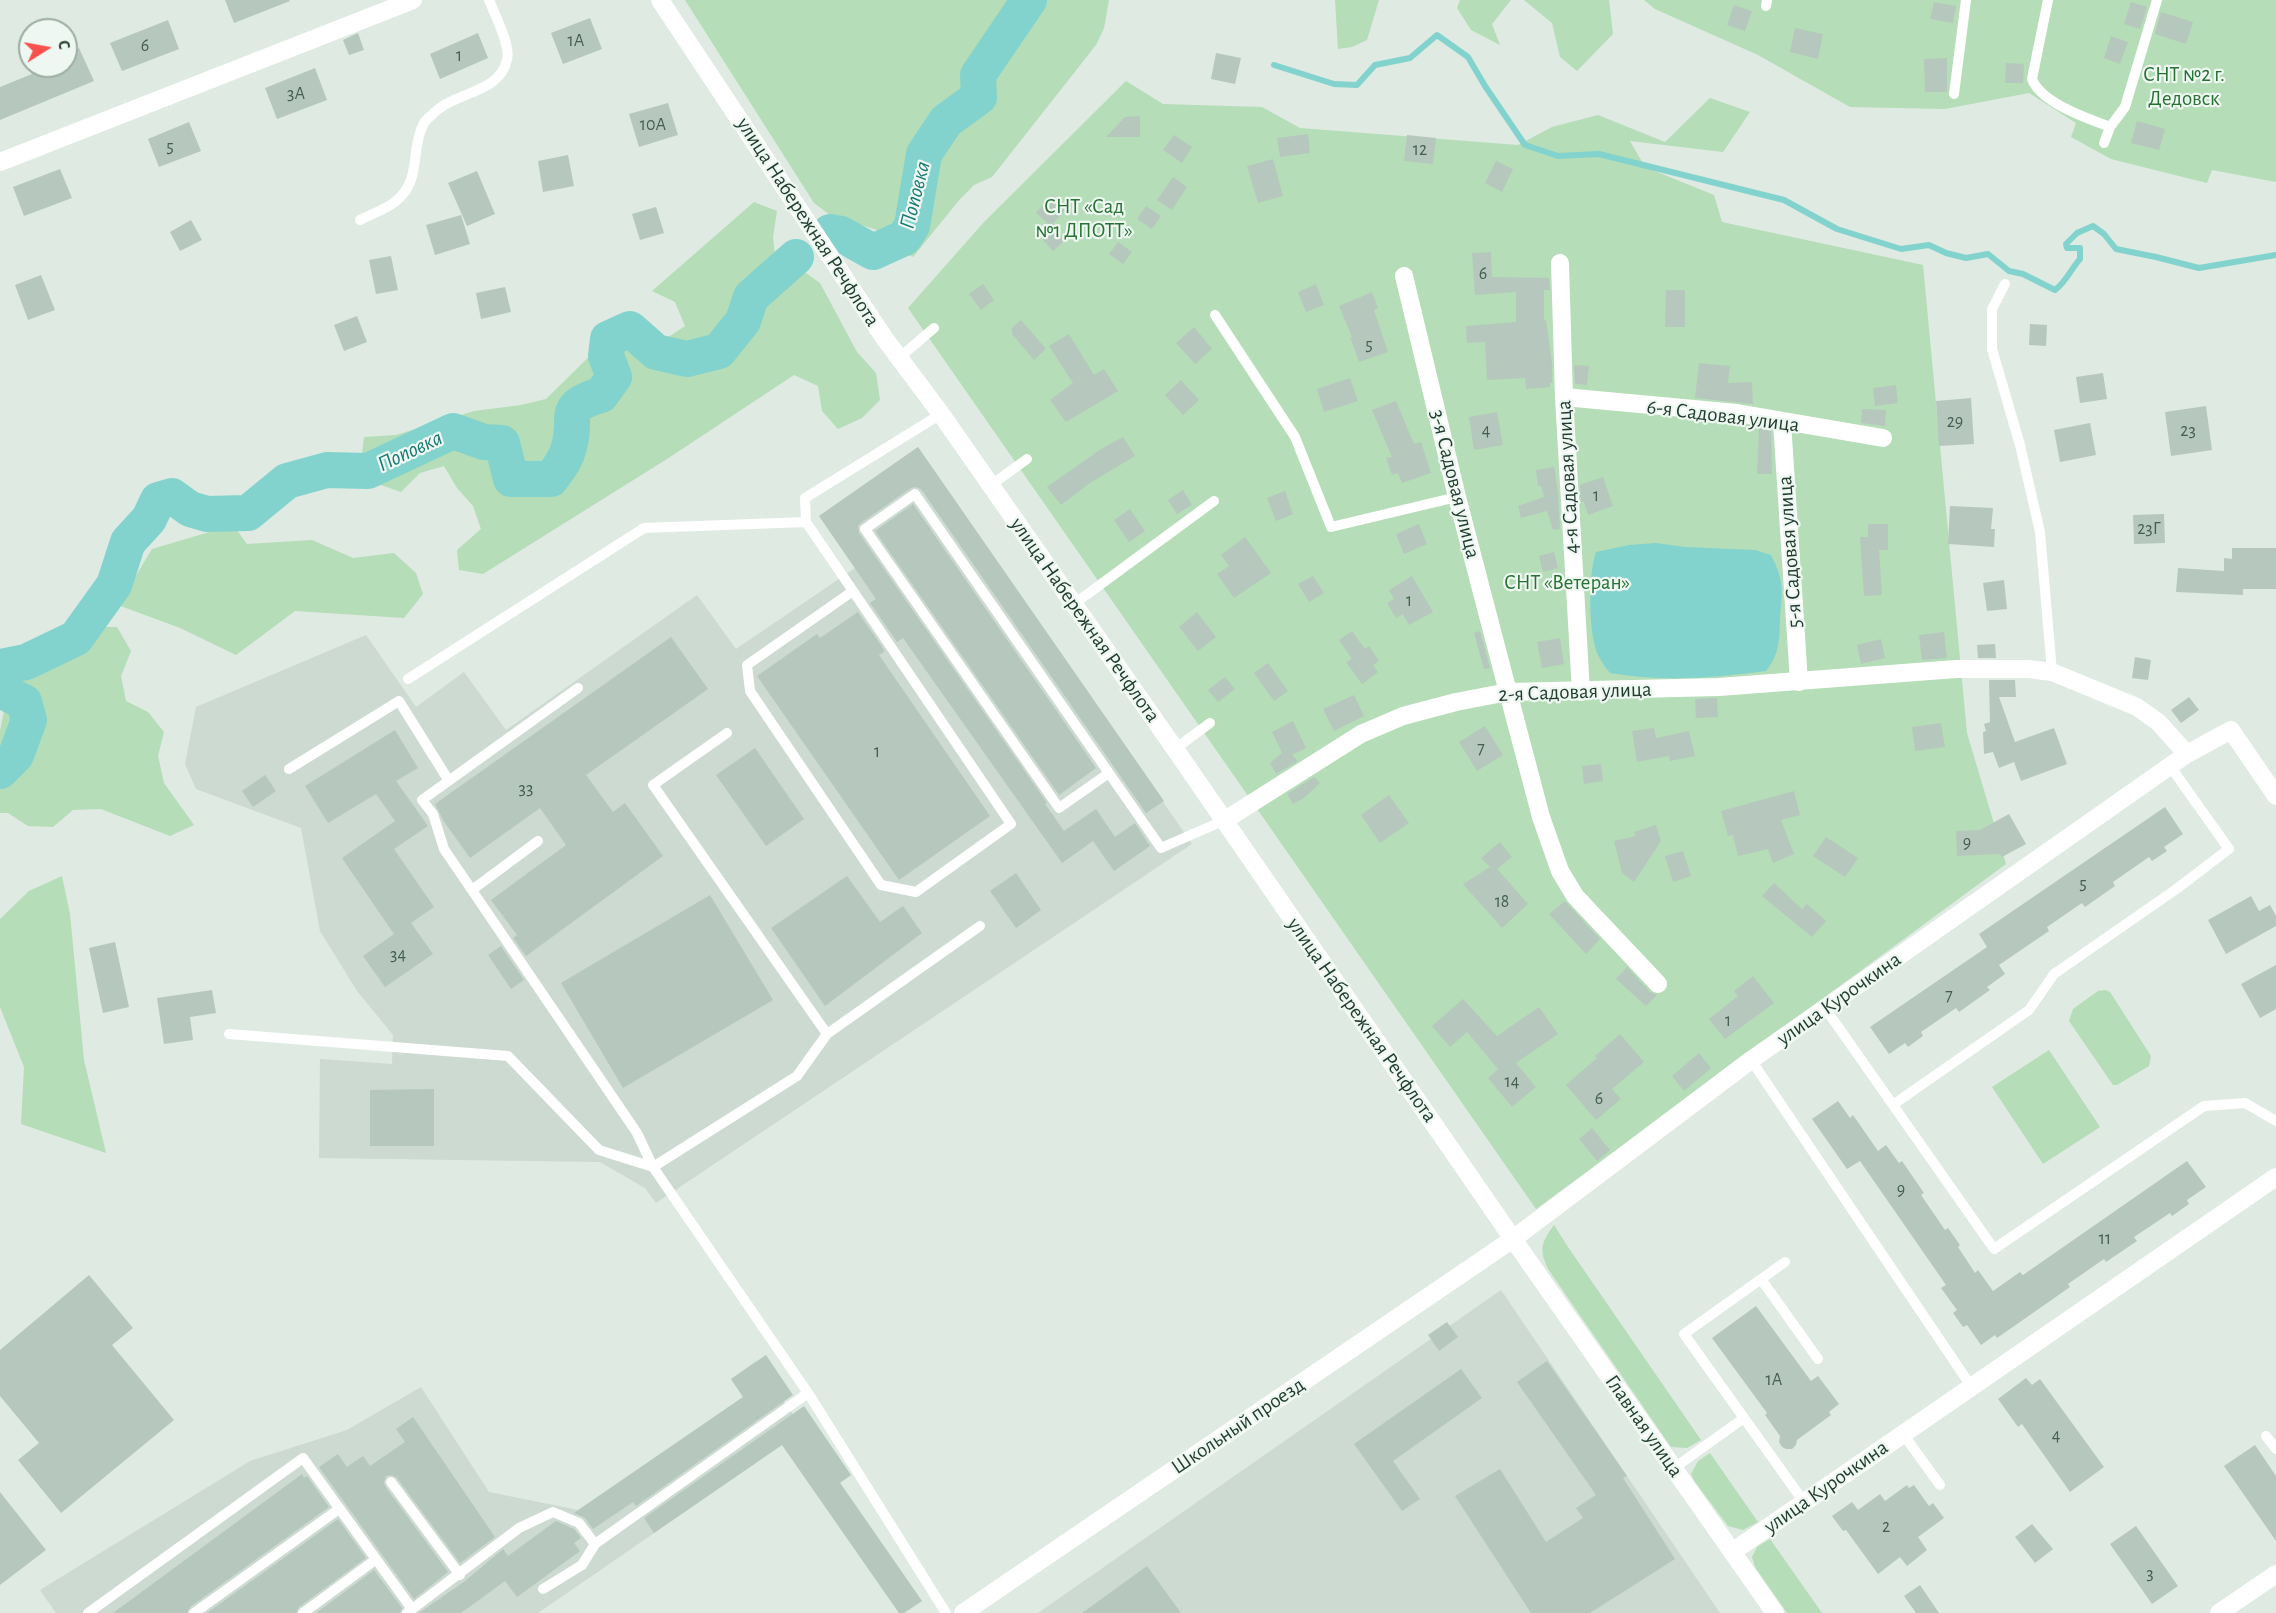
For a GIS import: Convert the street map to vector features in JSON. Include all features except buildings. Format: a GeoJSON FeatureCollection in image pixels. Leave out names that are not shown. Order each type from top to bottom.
{"type":"FeatureCollection","features":[{"type":"Feature","properties":{"kind":"street"},"geometry":{"type":"LineString","coordinates":[[0,162],[413,0]]}},
{"type":"Feature","properties":{"kind":"street","name":"улица Набережная Речфлота"},"geometry":{"type":"LineString","coordinates":[[660,0],[899,358],[941,414],[1225,820],[1513,1239]]}},
{"type":"Feature","properties":{"kind":"street","name":"4-я Садовая улица"},"geometry":{"type":"LineString","coordinates":[[1560,263],[1564,397],[1581,692]]}},
{"type":"Feature","properties":{"kind":"street","name":"3-я Садовая улица"},"geometry":{"type":"LineString","coordinates":[[1404,276],[1457,497],[1508,692],[1541,817],[1560,871],[1575,896],[1658,984]]}},
{"type":"Feature","properties":{"kind":"street","name":"6-я Садовая улица"},"geometry":{"type":"LineString","coordinates":[[1564,397],[1737,413],[1883,438]]}},
{"type":"Feature","properties":{"kind":"street","name":"5-я Садовая улица"},"geometry":{"type":"LineString","coordinates":[[1782,422],[1799,682]]}},
{"type":"Feature","properties":{"kind":"street","name":"2-я Садовая улица"},"geometry":{"type":"LineString","coordinates":[[1225,820],[1298,771],[1361,734],[1402,717],[1456,702],[1508,692],[1581,692],[1799,682],[1956,669],[2028,669],[2052,672],[2137,707],[2158,722],[2187,754]]}},
{"type":"Feature","properties":{"kind":"street","name":"улица Курочкина"},"geometry":{"type":"LineString","coordinates":[[1513,1239],[1751,1060],[2187,754],[2231,730],[2276,796]]}},
{"type":"Feature","properties":{"kind":"street","name":"улица Курочкина"},"geometry":{"type":"LineString","coordinates":[[1732,1552],[2276,1177]]}},
{"type":"Feature","properties":{"kind":"street","name":"Главная улица"},"geometry":{"type":"LineString","coordinates":[[1513,1239],[1774,1613]]}},
{"type":"Feature","properties":{"kind":"street","name":"Школьный проезд"},"geometry":{"type":"LineString","coordinates":[[963,1613],[1513,1239]]}},
{"type":"Feature","properties":{"kind":"street"},"geometry":{"type":"LineString","coordinates":[[2223,1612],[2276,1574]]}},
{"type":"Feature","properties":{"kind":"lane"},"geometry":{"type":"LineString","coordinates":[[360,219],[396,201],[412,181],[423,124],[438,109],[488,85],[503,71],[508,59],[489,0]]}},
{"type":"Feature","properties":{"kind":"lane"},"geometry":{"type":"LineString","coordinates":[[1954,94],[1966,0]]}},
{"type":"Feature","properties":{"kind":"lane"},"geometry":{"type":"LineString","coordinates":[[2048,0],[2032,79],[2035,86],[2066,110],[2110,127]]}},
{"type":"Feature","properties":{"kind":"lane"},"geometry":{"type":"LineString","coordinates":[[2104,143],[2110,127],[2125,107],[2157,0]]}},
{"type":"Feature","properties":{"kind":"lane"},"geometry":{"type":"LineString","coordinates":[[2005,284],[1992,309],[1992,349],[2020,445],[2040,532],[2052,672]]}},
{"type":"Feature","properties":{"kind":"lane"},"geometry":{"type":"LineString","coordinates":[[1215,315],[1296,436],[1331,527],[1457,497]]}},
{"type":"Feature","properties":{"kind":"lane"},"geometry":{"type":"LineString","coordinates":[[899,358],[934,328]]}},
{"type":"Feature","properties":{"kind":"lane"},"geometry":{"type":"LineString","coordinates":[[853,591],[747,665],[750,691],[881,885],[916,892],[1011,824],[853,591],[806,522],[805,498],[941,414]]}},
{"type":"Feature","properties":{"kind":"lane"},"geometry":{"type":"LineString","coordinates":[[991,485],[1027,459]]}},
{"type":"Feature","properties":{"kind":"lane"},"geometry":{"type":"LineString","coordinates":[[1109,773],[1059,808],[865,529],[915,494],[1109,773],[1161,848],[1225,820]]}},
{"type":"Feature","properties":{"kind":"lane"},"geometry":{"type":"LineString","coordinates":[[1074,604],[1214,501]]}},
{"type":"Feature","properties":{"kind":"lane"},"geometry":{"type":"LineString","coordinates":[[408,680],[644,528],[806,522]]}},
{"type":"Feature","properties":{"kind":"lane"},"geometry":{"type":"LineString","coordinates":[[578,688],[422,800],[433,814],[444,849],[637,1133],[653,1167],[808,1393],[946,1613]]}},
{"type":"Feature","properties":{"kind":"lane"},"geometry":{"type":"LineString","coordinates":[[289,769],[399,701],[449,781]]}},
{"type":"Feature","properties":{"kind":"lane"},"geometry":{"type":"LineString","coordinates":[[1175,749],[1210,723]]}},
{"type":"Feature","properties":{"kind":"lane"},"geometry":{"type":"LineString","coordinates":[[727,733],[653,785],[827,1034]]}},
{"type":"Feature","properties":{"kind":"lane"},"geometry":{"type":"LineString","coordinates":[[1894,1104],[2029,1010],[2054,974],[2175,890],[2229,849],[2170,766]]}},
{"type":"Feature","properties":{"kind":"lane"},"geometry":{"type":"LineString","coordinates":[[472,890],[538,841]]}},
{"type":"Feature","properties":{"kind":"lane"},"geometry":{"type":"LineString","coordinates":[[229,1034],[508,1056],[599,1150],[653,1167],[797,1076],[827,1034],[981,926]]}},
{"type":"Feature","properties":{"kind":"lane"},"geometry":{"type":"LineString","coordinates":[[1825,1008],[1994,1249],[2204,1106],[2245,1103],[2276,1122]]}},
{"type":"Feature","properties":{"kind":"lane"},"geometry":{"type":"LineString","coordinates":[[1751,1060],[1971,1386]]}},
{"type":"Feature","properties":{"kind":"lane"},"geometry":{"type":"LineString","coordinates":[[1785,1262],[1684,1334],[1804,1502]]}},
{"type":"Feature","properties":{"kind":"lane"},"geometry":{"type":"LineString","coordinates":[[1761,1279],[1818,1359]]}},
{"type":"Feature","properties":{"kind":"lane"},"geometry":{"type":"LineString","coordinates":[[543,1589],[582,1565],[595,1544],[808,1393]]}},
{"type":"Feature","properties":{"kind":"lane"},"geometry":{"type":"LineString","coordinates":[[1674,1468],[1744,1418]]}},
{"type":"Feature","properties":{"kind":"lane"},"geometry":{"type":"LineString","coordinates":[[1903,1434],[1940,1485]]}},
{"type":"Feature","properties":{"kind":"lane"},"geometry":{"type":"LineString","coordinates":[[2266,1436],[2276,1449]]}},
{"type":"Feature","properties":{"kind":"lane"},"geometry":{"type":"LineString","coordinates":[[88,1613],[303,1458],[409,1611],[460,1575],[519,1528],[553,1512],[579,1523],[595,1544]]}},
{"type":"Feature","properties":{"kind":"lane"},"geometry":{"type":"LineString","coordinates":[[391,1482],[460,1575]]}},
{"type":"Feature","properties":{"kind":"lane"},"geometry":{"type":"LineString","coordinates":[[194,1613],[339,1509]]}},
{"type":"Feature","properties":{"kind":"lane"},"geometry":{"type":"LineString","coordinates":[[303,1613],[375,1560]]}},
{"type":"Feature","properties":{"kind":"shaded area"},"geometry":{"type":"Polygon","coordinates":[[[918,447],[1192,844],[656,1203],[645,1188],[600,1162],[319,1158],[320,1059],[392,1064],[393,1035],[357,991],[320,931],[301,828],[196,789],[185,764],[196,707],[366,635],[416,707],[464,672],[506,730],[697,595],[736,649],[855,568],[819,516],[918,447]]]}},
{"type":"Feature","properties":{"kind":"shaded area"},"geometry":{"type":"Polygon","coordinates":[[[1501,1290],[1720,1613],[1038,1613],[1501,1290]]]}},
{"type":"Feature","properties":{"kind":"shaded area"},"geometry":{"type":"Polygon","coordinates":[[[756,1361],[922,1601],[904,1613],[899,1613],[782,1445],[538,1613],[56,1613],[40,1590],[250,1461],[347,1430],[421,1387],[489,1492],[578,1510],[743,1397],[731,1379],[756,1361]]]}},
{"type":"Feature","properties":{"kind":"green space"},"geometry":{"type":"Polygon","coordinates":[[[685,0],[1109,0],[1104,28],[1096,45],[992,177],[974,185],[960,199],[913,257],[896,248],[883,232],[830,215],[814,203],[685,0]]]}},
{"type":"Feature","properties":{"kind":"green space"},"geometry":{"type":"Polygon","coordinates":[[[1335,0],[1379,0],[1367,40],[1352,47],[1338,49],[1335,0]]]}},
{"type":"Feature","properties":{"kind":"green space"},"geometry":{"type":"Polygon","coordinates":[[[1460,0],[1511,0],[1492,24],[1500,45],[1471,30],[1457,8],[1460,0]]]}},
{"type":"Feature","properties":{"kind":"green space"},"geometry":{"type":"Polygon","coordinates":[[[1524,0],[1609,0],[1613,34],[1577,71],[1560,57],[1552,23],[1524,0]]]}},
{"type":"Feature","properties":{"kind":"green space","name":"СНТ №2 г. Дедовск"},"geometry":{"type":"Polygon","coordinates":[[[1644,0],[2276,0],[2276,182],[2212,170],[2207,183],[2111,159],[2071,137],[2076,123],[2029,93],[1945,109],[1850,107],[1758,55],[1655,9],[1644,0]]]}},
{"type":"Feature","properties":{"kind":"green space","name":"СНТ «Ветеран»"},"geometry":{"type":"Polygon","coordinates":[[[1126,81],[1163,104],[1262,107],[1300,128],[1518,145],[1552,127],[1598,115],[1665,142],[1710,98],[1750,112],[1723,152],[1630,141],[1645,167],[1714,195],[1722,222],[1923,265],[1967,733],[2006,864],[1536,1209],[908,308],[984,222],[1126,81]]]}},
{"type":"Feature","properties":{"kind":"green space"},"geometry":{"type":"Polygon","coordinates":[[[754,202],[777,211],[773,237],[776,264],[800,269],[820,283],[857,352],[876,373],[880,400],[862,418],[838,429],[822,411],[818,386],[794,375],[667,459],[483,574],[459,570],[457,550],[481,529],[473,506],[457,488],[444,466],[420,473],[401,492],[378,484],[361,462],[364,437],[396,435],[474,411],[521,405],[546,399],[603,343],[639,338],[664,340],[685,326],[675,302],[652,291],[754,202]]]}},
{"type":"Feature","properties":{"kind":"green space"},"geometry":{"type":"Polygon","coordinates":[[[233,525],[247,544],[312,540],[353,558],[394,553],[416,573],[423,594],[404,618],[295,611],[236,655],[180,628],[118,605],[152,549],[233,525]]]}},
{"type":"Feature","properties":{"kind":"green space"},"geometry":{"type":"Polygon","coordinates":[[[92,627],[117,627],[131,651],[121,676],[126,701],[148,712],[164,732],[158,756],[164,783],[194,825],[170,836],[101,809],[73,810],[53,827],[28,826],[8,813],[0,813],[0,731],[13,665],[42,639],[92,627]]]}},
{"type":"Feature","properties":{"kind":"green space"},"geometry":{"type":"Polygon","coordinates":[[[62,876],[70,914],[84,1060],[106,1153],[21,1124],[24,1067],[0,1007],[0,919],[29,891],[62,876]]]}},
{"type":"Feature","properties":{"kind":"green space"},"geometry":{"type":"Polygon","coordinates":[[[2098,991],[2110,992],[2151,1056],[2149,1066],[2117,1085],[2113,1085],[2069,1021],[2073,1009],[2098,991]]]}},
{"type":"Feature","properties":{"kind":"green space"},"geometry":{"type":"Polygon","coordinates":[[[2049,1050],[2100,1127],[2043,1164],[1992,1087],[2049,1050]]]}},
{"type":"Feature","properties":{"kind":"green space"},"geometry":{"type":"Polygon","coordinates":[[[1554,1225],[1701,1440],[1687,1448],[1671,1447],[1548,1269],[1543,1256],[1543,1246],[1554,1225]]]}},
{"type":"Feature","properties":{"kind":"green space"},"geometry":{"type":"Polygon","coordinates":[[[1710,1453],[1758,1522],[1743,1530],[1728,1526],[1695,1482],[1691,1474],[1698,1461],[1710,1453]]]}},
{"type":"Feature","properties":{"kind":"green space"},"geometry":{"type":"Polygon","coordinates":[[[1770,1539],[1822,1613],[1787,1613],[1755,1567],[1752,1557],[1757,1547],[1770,1539]]]}},
{"type":"Feature","properties":{"kind":"water"},"geometry":{"type":"Polygon","coordinates":[[[1656,543],[1685,547],[1755,550],[1771,555],[1779,573],[1782,593],[1778,647],[1766,671],[1688,678],[1610,673],[1595,648],[1591,621],[1592,575],[1596,552],[1629,545],[1656,543]]]}},
{"type":"Feature","properties":{"kind":"waterway","name":"Поповка"},"geometry":{"type":"LineString","coordinates":[[830,232],[841,234],[873,252],[904,238],[912,226],[924,154],[946,121],[979,97],[978,75],[1029,0]]}},
{"type":"Feature","properties":{"kind":"waterway"},"geometry":{"type":"LineString","coordinates":[[1274,65],[1334,84],[1357,85],[1375,65],[1410,58],[1437,35],[1468,57],[1525,145],[1558,156],[1599,154],[1784,200],[1837,229],[1901,249],[1929,245],[1946,253],[1966,258],[1988,254],[2009,271],[2023,274],[2055,290],[2080,259],[2080,248],[2067,248],[2066,244],[2077,233],[2093,226],[2104,234],[2116,249],[2199,268],[2276,255]]}},
{"type":"Feature","properties":{"kind":"waterway","name":"Поповка"},"geometry":{"type":"LineString","coordinates":[[0,667],[26,662],[76,638],[114,585],[128,542],[149,519],[158,500],[172,496],[190,509],[207,514],[248,513],[287,481],[327,470],[368,471],[453,431],[484,442],[502,443],[511,479],[551,479],[568,452],[575,409],[588,399],[601,395],[614,377],[606,356],[608,339],[630,329],[656,352],[687,359],[719,351],[743,321],[751,297],[796,257]]}},
{"type":"Feature","properties":{"kind":"waterway","name":"Поповка"},"geometry":{"type":"LineString","coordinates":[[0,690],[24,702],[29,720],[16,755],[0,771]]}},
{"type":"Feature","properties":{"kind":"park label","name":"СНТ «Сад №1 ДПОТТ»"},"geometry":{"type":"Point","coordinates":[1084,219]}}]}
